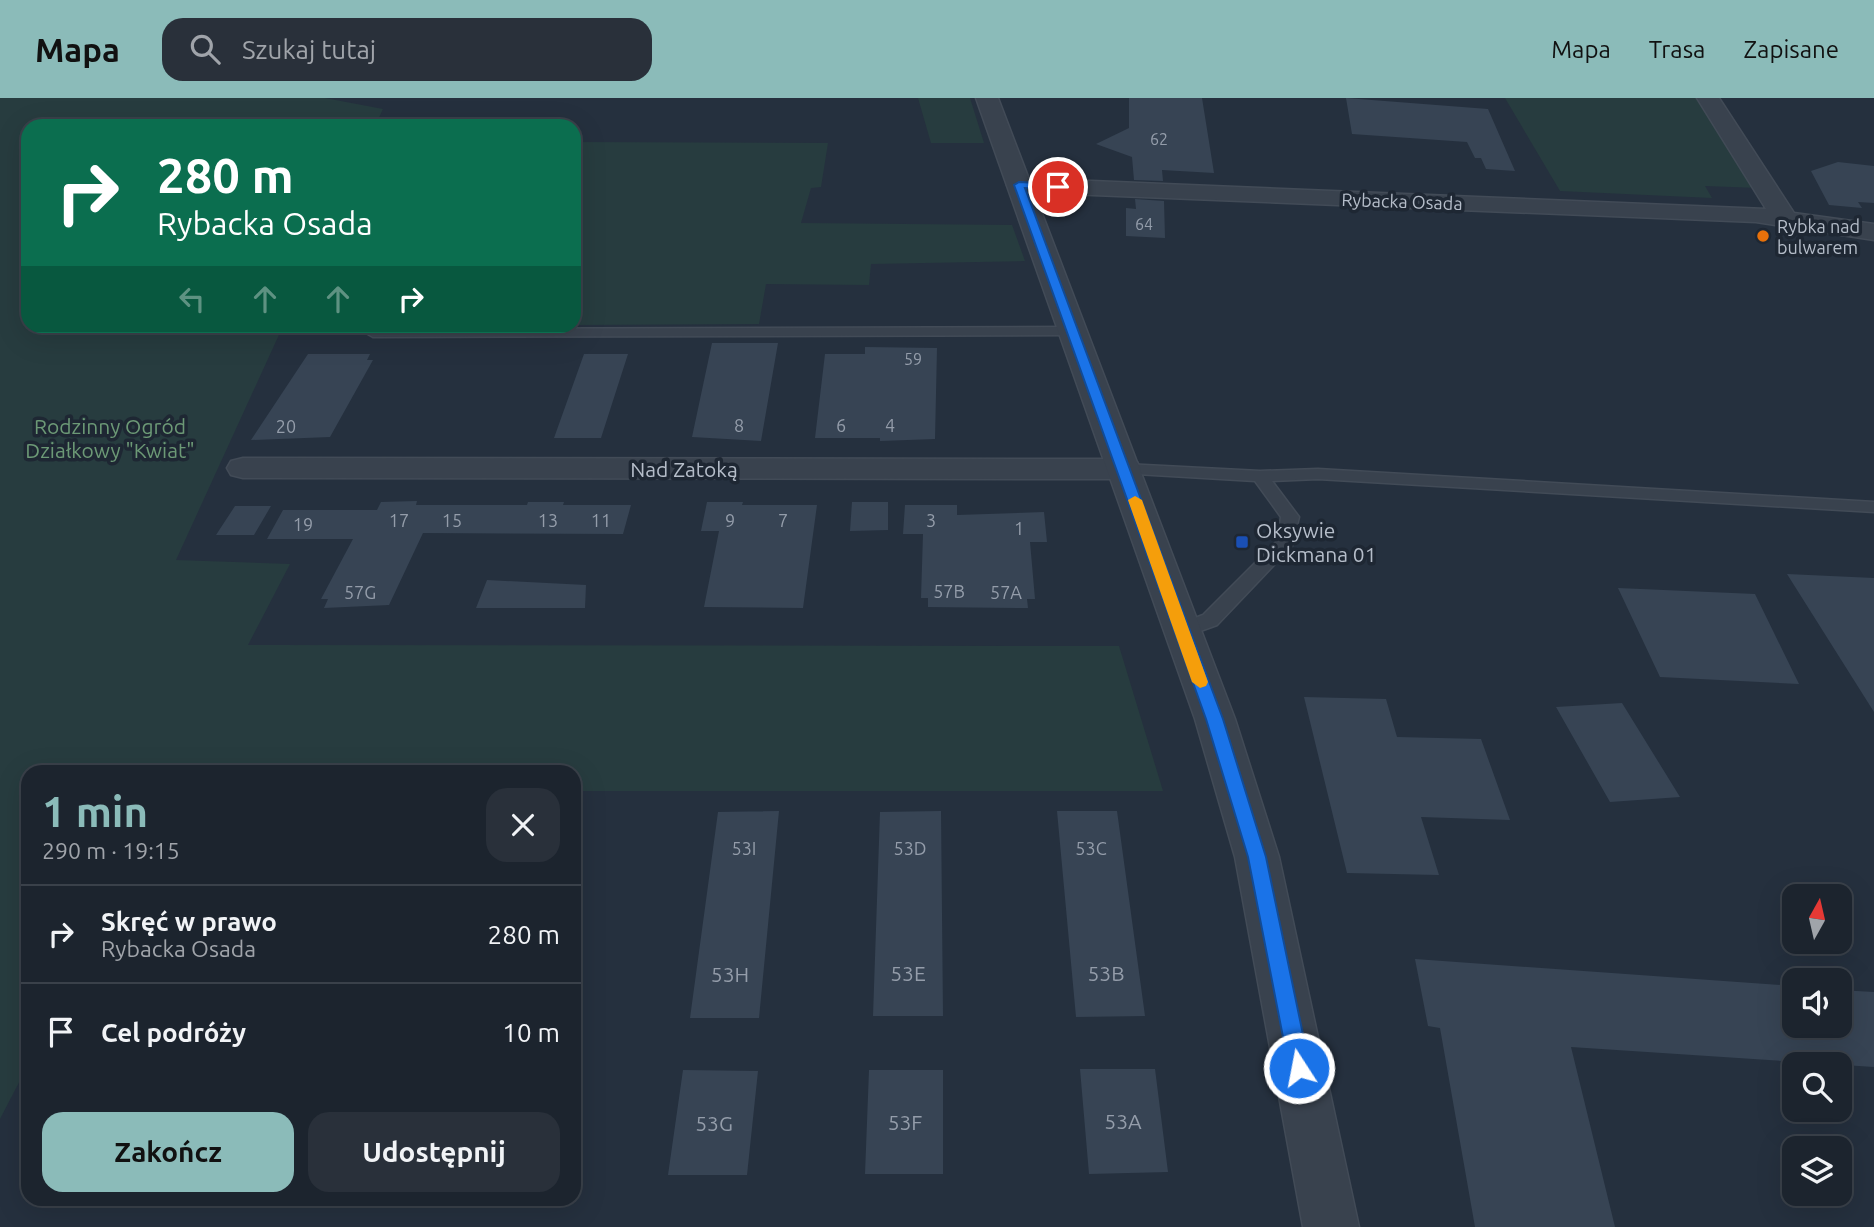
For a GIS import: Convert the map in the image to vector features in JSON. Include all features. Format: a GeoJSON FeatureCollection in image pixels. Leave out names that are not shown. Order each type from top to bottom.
{"type":"FeatureCollection","features":[{"type":"Feature","properties":{"kind":"street"},"geometry":{"type":"LineString","coordinates":[[987,98],[1125,469],[1214,719],[1257,857],[1331,1227]]}},
{"type":"Feature","properties":{"kind":"street"},"geometry":{"type":"LineString","coordinates":[[1708,98],[1781,212]]}},
{"type":"Feature","properties":{"kind":"street","name":"Rybacka Osada"},"geometry":{"type":"LineString","coordinates":[[1019,185],[1756,215],[1781,212],[1874,232]]}},
{"type":"Feature","properties":{"kind":"street","name":"Nad Zatoką"},"geometry":{"type":"LineString","coordinates":[[243,468],[1125,469]]}},
{"type":"Feature","properties":{"kind":"lane"},"geometry":{"type":"LineString","coordinates":[[581,332],[1072,331]]}},
{"type":"Feature","properties":{"kind":"lane"},"geometry":{"type":"LineString","coordinates":[[1125,469],[1260,476],[1318,474],[1874,507]]}},
{"type":"Feature","properties":{"kind":"lane"},"geometry":{"type":"LineString","coordinates":[[1181,631],[1210,620],[1286,542],[1290,517],[1260,476]]}},
{"type":"Feature","properties":{"kind":"green space","name":"Rodzinny Ogród Działkowy \"Kwiat\""},"geometry":{"type":"Polygon","coordinates":[[[0,98],[325,98],[383,109],[378,119],[21,119],[21,333],[280,333],[176,560],[290,564],[248,645],[1119,646],[1163,791],[581,791],[581,765],[21,765],[21,1078],[0,1119],[0,98]]]}},
{"type":"Feature","properties":{"kind":"green space"},"geometry":{"type":"Polygon","coordinates":[[[918,98],[970,98],[984,143],[931,143],[918,98]]]}},
{"type":"Feature","properties":{"kind":"green space"},"geometry":{"type":"Polygon","coordinates":[[[1505,98],[1702,98],[1758,188],[1705,186],[1712,198],[1560,191],[1505,98]]]}},
{"type":"Feature","properties":{"kind":"green space"},"geometry":{"type":"Polygon","coordinates":[[[581,142],[828,143],[821,187],[811,188],[801,223],[1012,225],[1025,261],[871,264],[869,285],[766,284],[759,324],[581,325],[581,142]]]}},
{"type":"Feature","properties":{"kind":"building"},"geometry":{"type":"Polygon","coordinates":[[[1129,98],[1202,98],[1214,173],[1162,170],[1163,181],[1134,180],[1132,157],[1096,144],[1129,128],[1129,98]]]}},
{"type":"Feature","properties":{"kind":"building"},"geometry":{"type":"Polygon","coordinates":[[[1346,98],[1488,109],[1515,171],[1486,169],[1481,158],[1475,158],[1467,142],[1352,134],[1346,98]]]}},
{"type":"Feature","properties":{"kind":"building"},"geometry":{"type":"Polygon","coordinates":[[[1838,162],[1874,166],[1874,203],[1858,202],[1862,208],[1829,205],[1811,171],[1838,162]]]}},
{"type":"Feature","properties":{"kind":"building"},"geometry":{"type":"Polygon","coordinates":[[[1135,199],[1164,201],[1165,238],[1126,236],[1126,208],[1136,209],[1135,199]]]}},
{"type":"Feature","properties":{"kind":"building"},"geometry":{"type":"Polygon","coordinates":[[[712,343],[778,343],[761,441],[692,437],[712,343]]]}},
{"type":"Feature","properties":{"kind":"building"},"geometry":{"type":"Polygon","coordinates":[[[865,347],[937,348],[935,439],[880,441],[880,438],[815,438],[825,354],[865,354],[865,347]]]}},
{"type":"Feature","properties":{"kind":"building"},"geometry":{"type":"Polygon","coordinates":[[[308,354],[370,354],[367,360],[373,360],[330,437],[251,440],[308,354]]]}},
{"type":"Feature","properties":{"kind":"building"},"geometry":{"type":"Polygon","coordinates":[[[584,354],[628,354],[601,438],[554,438],[584,354]]]}},
{"type":"Feature","properties":{"kind":"building"},"geometry":{"type":"Polygon","coordinates":[[[417,501],[416,505],[527,505],[528,502],[564,502],[563,505],[631,505],[623,534],[423,533],[389,605],[324,608],[328,599],[321,599],[353,539],[267,539],[283,510],[377,510],[381,502],[417,501]]]}},
{"type":"Feature","properties":{"kind":"building"},"geometry":{"type":"Polygon","coordinates":[[[707,502],[817,505],[803,608],[704,607],[719,531],[701,531],[707,502]]]}},
{"type":"Feature","properties":{"kind":"building"},"geometry":{"type":"Polygon","coordinates":[[[852,502],[888,502],[888,530],[850,531],[852,502]]]}},
{"type":"Feature","properties":{"kind":"building"},"geometry":{"type":"Polygon","coordinates":[[[905,505],[957,505],[957,515],[1044,512],[1047,542],[1030,542],[1035,599],[1027,599],[1028,608],[928,607],[928,598],[921,598],[923,534],[903,534],[905,505]]]}},
{"type":"Feature","properties":{"kind":"building"},"geometry":{"type":"Polygon","coordinates":[[[235,506],[271,506],[254,535],[216,535],[235,506]]]}},
{"type":"Feature","properties":{"kind":"building"},"geometry":{"type":"Polygon","coordinates":[[[1787,574],[1874,578],[1874,712],[1787,574]]]}},
{"type":"Feature","properties":{"kind":"building"},"geometry":{"type":"Polygon","coordinates":[[[487,580],[586,585],[585,608],[476,608],[487,580]]]}},
{"type":"Feature","properties":{"kind":"building"},"geometry":{"type":"Polygon","coordinates":[[[1618,588],[1755,594],[1799,684],[1660,677],[1618,588]]]}},
{"type":"Feature","properties":{"kind":"building"},"geometry":{"type":"Polygon","coordinates":[[[1304,697],[1386,699],[1397,737],[1481,739],[1510,820],[1421,817],[1439,875],[1347,873],[1304,697]]]}},
{"type":"Feature","properties":{"kind":"building"},"geometry":{"type":"Polygon","coordinates":[[[1622,703],[1680,797],[1610,802],[1556,707],[1622,703]]]}},
{"type":"Feature","properties":{"kind":"building"},"geometry":{"type":"Polygon","coordinates":[[[779,811],[759,1018],[690,1018],[718,812],[779,811]]]}},
{"type":"Feature","properties":{"kind":"building"},"geometry":{"type":"Polygon","coordinates":[[[941,811],[943,1016],[873,1016],[880,812],[941,811]]]}},
{"type":"Feature","properties":{"kind":"building"},"geometry":{"type":"Polygon","coordinates":[[[1057,811],[1117,811],[1145,1016],[1076,1017],[1057,811]]]}},
{"type":"Feature","properties":{"kind":"building"},"geometry":{"type":"Polygon","coordinates":[[[1415,959],[1782,985],[1782,1038],[1852,1038],[1852,991],[1874,992],[1874,1067],[1852,1066],[1852,1052],[1782,1052],[1782,1061],[1571,1047],[1615,1227],[1475,1227],[1440,1028],[1428,1026],[1415,959]]]}},
{"type":"Feature","properties":{"kind":"building"},"geometry":{"type":"Polygon","coordinates":[[[1080,1069],[1155,1069],[1168,1172],[1089,1174],[1080,1069]]]}},
{"type":"Feature","properties":{"kind":"building"},"geometry":{"type":"Polygon","coordinates":[[[683,1070],[758,1071],[747,1175],[668,1175],[683,1070]]]}},
{"type":"Feature","properties":{"kind":"building"},"geometry":{"type":"Polygon","coordinates":[[[869,1070],[943,1070],[943,1174],[865,1174],[869,1070]]]}},
{"type":"Feature","properties":{"kind":"slow traffic"},"geometry":{"type":"LineString","coordinates":[[1135,500],[1200,682]]}},
{"type":"Feature","properties":{"kind":"place","name":"Rybka nad bulwarem"},"geometry":{"type":"Point","coordinates":[1763,236]}},
{"type":"Feature","properties":{"kind":"place","name":"Oksywie Dickmana 01"},"geometry":{"type":"Point","coordinates":[1242,542]}},
{"type":"Feature","properties":{"kind":"route"},"geometry":{"type":"LineString","coordinates":[[1058,187],[1019,185],[1125,469],[1152,552],[1214,719],[1257,857],[1299,1068]]}}]}
